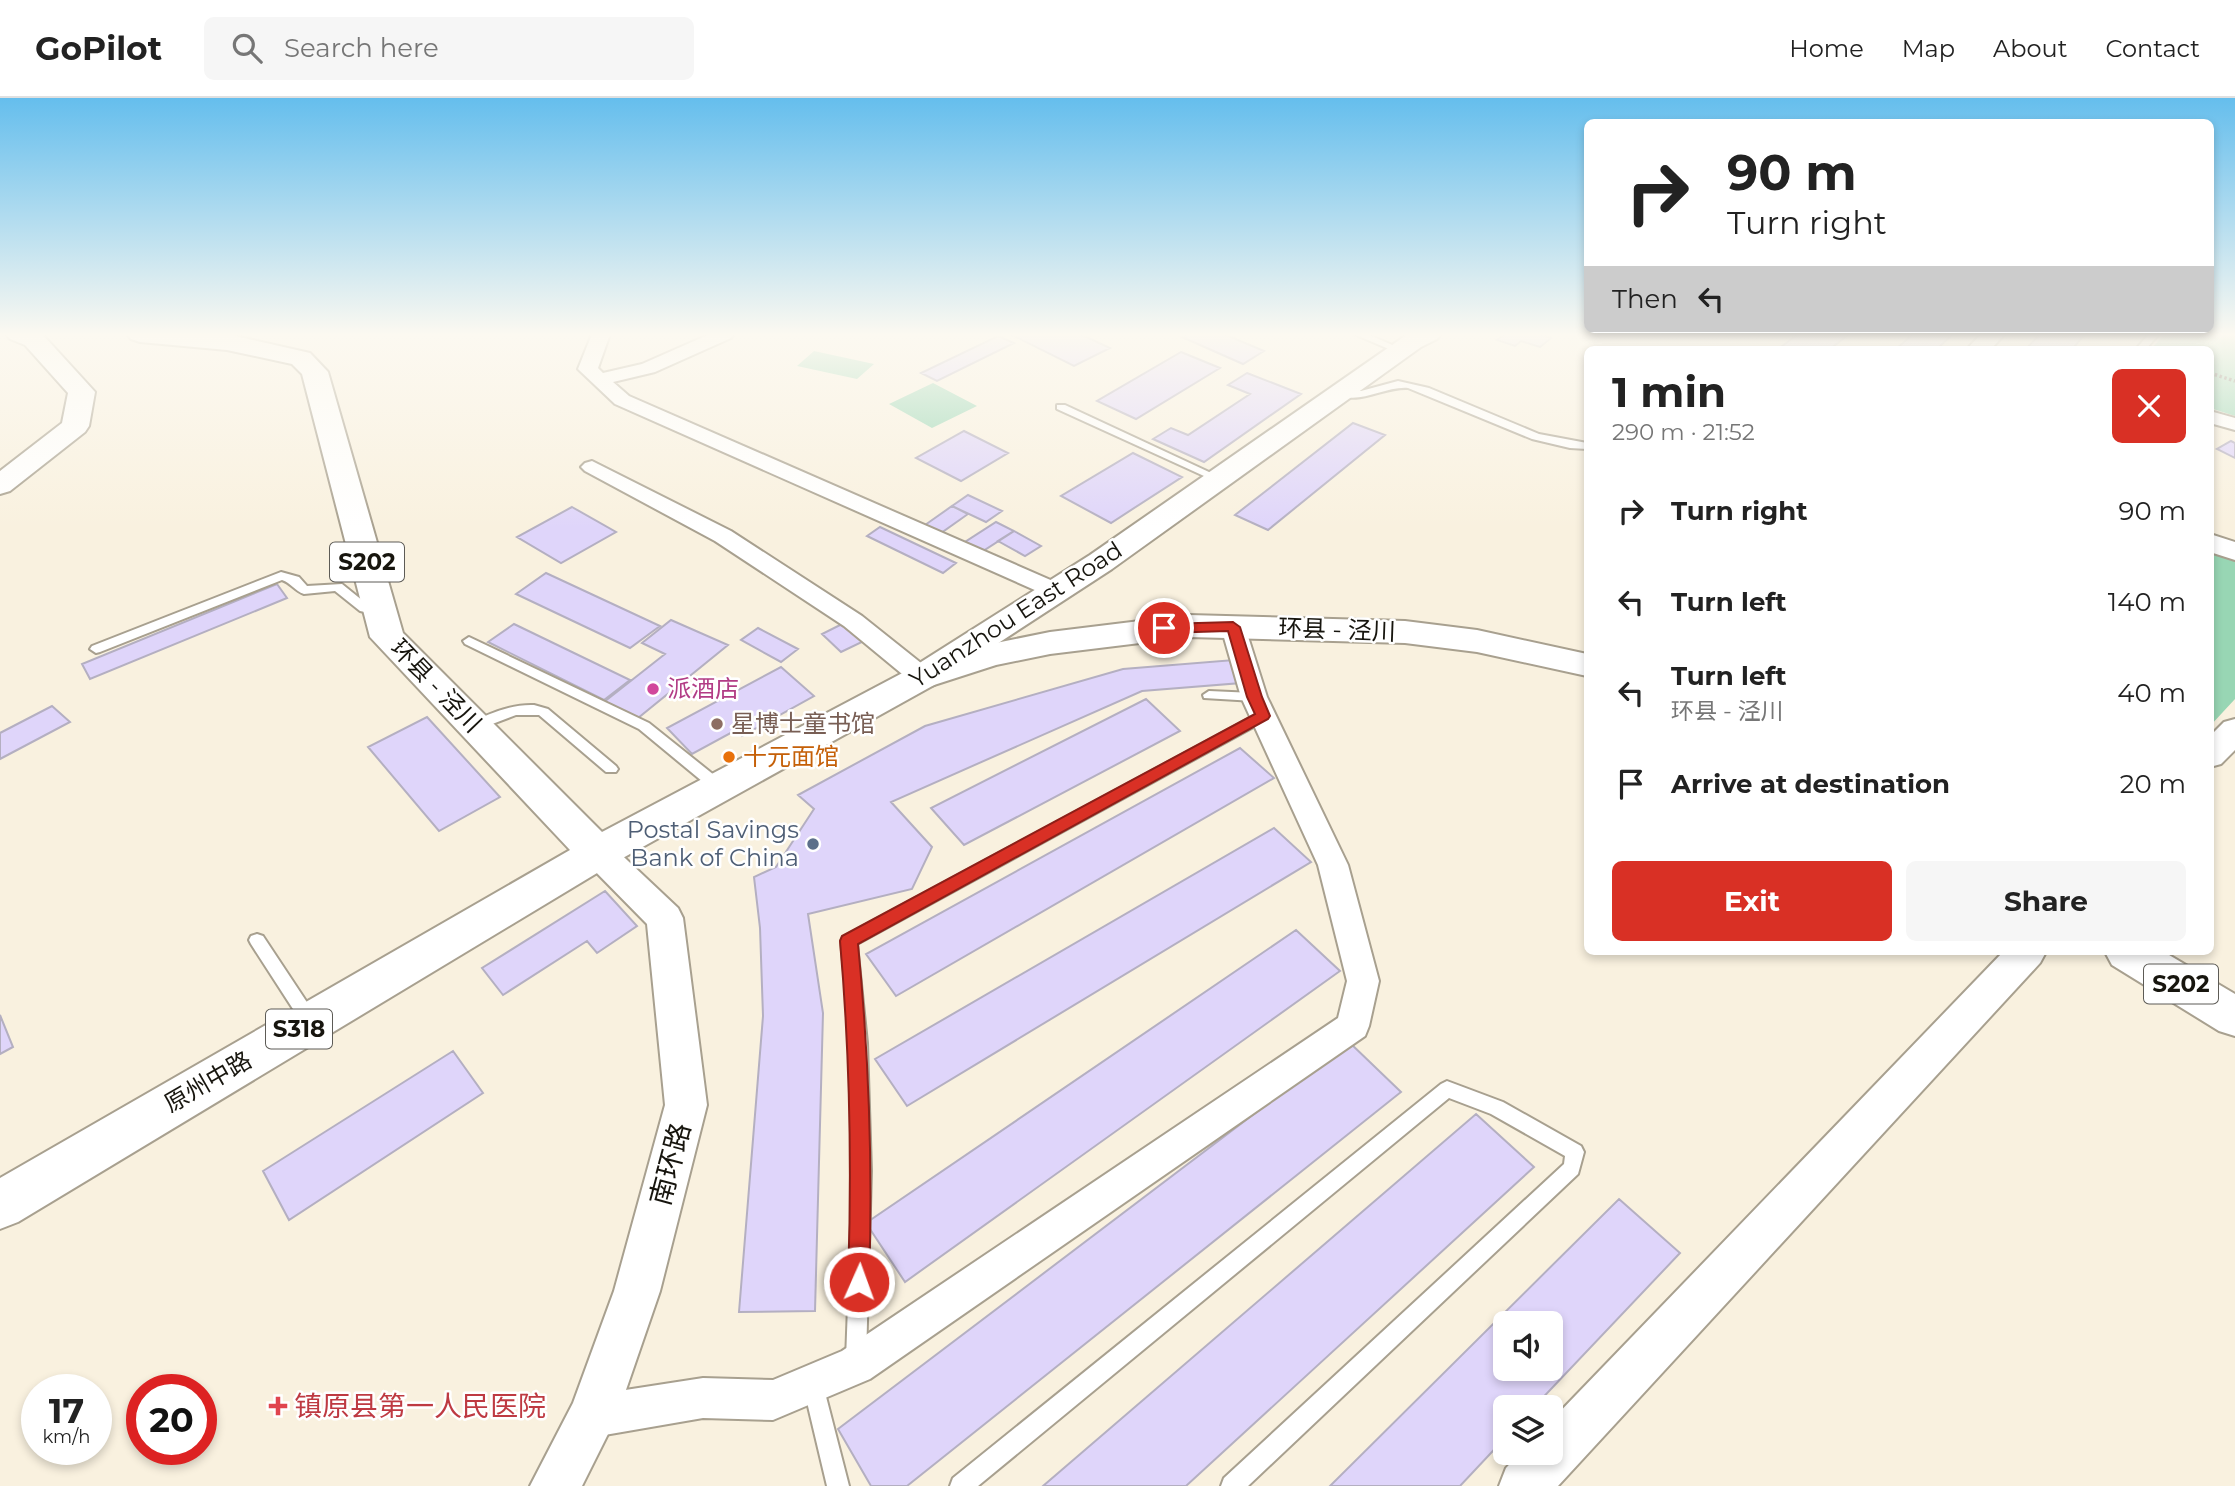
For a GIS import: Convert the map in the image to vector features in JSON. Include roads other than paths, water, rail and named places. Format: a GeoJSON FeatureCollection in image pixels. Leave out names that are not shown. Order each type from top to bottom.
{"type":"FeatureCollection","features":[{"type":"Feature","properties":{"kind":"main road"},"geometry":{"type":"LineString","coordinates":[[0,485],[75,426],[81,399]]}},
{"type":"Feature","properties":{"kind":"main road","name":"环县 - 泾川"},"geometry":{"type":"LineString","coordinates":[[322,399],[387,637],[598,853]]}},
{"type":"Feature","properties":{"kind":"main road","name":"Yuanzhou East Road"},"geometry":{"type":"LineString","coordinates":[[598,853],[922,677],[1101,562],[1332,399]]}},
{"type":"Feature","properties":{"kind":"main road","name":"环县 - 泾川"},"geometry":{"type":"LineString","coordinates":[[922,677],[992,655],[1115,632],[1189,626],[1405,632],[1477,641],[1584,664]]}},
{"type":"Feature","properties":{"kind":"main road","name":"原州中路"},"geometry":{"type":"LineString","coordinates":[[0,1205],[598,853]]}},
{"type":"Feature","properties":{"kind":"main road","name":"S202"},"geometry":{"type":"LineString","coordinates":[[2132,955],[2235,1017]]}},
{"type":"Feature","properties":{"kind":"street"},"geometry":{"type":"LineString","coordinates":[[621,399],[1054,590]]}},
{"type":"Feature","properties":{"kind":"street"},"geometry":{"type":"LineString","coordinates":[[2214,418],[2235,424]]}},
{"type":"Feature","properties":{"kind":"street"},"geometry":{"type":"LineString","coordinates":[[592,467],[723,536],[853,621],[922,677]]}},
{"type":"Feature","properties":{"kind":"street"},"geometry":{"type":"LineString","coordinates":[[2214,544],[2235,552]]}},
{"type":"Feature","properties":{"kind":"street"},"geometry":{"type":"LineString","coordinates":[[593,1416],[704,1398],[774,1400],[856,1365],[1353,1026],[1363,981],[1333,865],[1259,706],[1233,627]]}},
{"type":"Feature","properties":{"kind":"street"},"geometry":{"type":"LineString","coordinates":[[2214,752],[2235,730]]}},
{"type":"Feature","properties":{"kind":"street","name":"南环路"},"geometry":{"type":"LineString","coordinates":[[555,1486],[593,1416],[637,1291],[686,1105],[665,918],[598,853]]}},
{"type":"Feature","properties":{"kind":"street"},"geometry":{"type":"LineString","coordinates":[[1524,1486],[2024,955]]}},
{"type":"Feature","properties":{"kind":"lane"},"geometry":{"type":"LineString","coordinates":[[1446,399],[1503,425],[1540,437],[1584,445]]}},
{"type":"Feature","properties":{"kind":"lane"},"geometry":{"type":"LineString","coordinates":[[1061,407],[1219,479]]}},
{"type":"Feature","properties":{"kind":"lane"},"geometry":{"type":"LineString","coordinates":[[96,649],[281,576],[295,580],[304,590],[338,587],[364,608],[380,611]]}},
{"type":"Feature","properties":{"kind":"lane"},"geometry":{"type":"LineString","coordinates":[[469,641],[644,726],[719,787]]}},
{"type":"Feature","properties":{"kind":"lane"},"geometry":{"type":"LineString","coordinates":[[1209,695],[1259,706]]}},
{"type":"Feature","properties":{"kind":"lane"},"geometry":{"type":"LineString","coordinates":[[856,1365],[862,1171],[859,1043],[849,941],[1259,706]]}},
{"type":"Feature","properties":{"kind":"lane"},"geometry":{"type":"LineString","coordinates":[[474,726],[514,710],[534,709],[543,712],[611,769]]}},
{"type":"Feature","properties":{"kind":"lane"},"geometry":{"type":"LineString","coordinates":[[257,940],[311,1022]]}},
{"type":"Feature","properties":{"kind":"lane"},"geometry":{"type":"LineString","coordinates":[[961,1486],[1447,1089],[1497,1108],[1575,1152],[1572,1168],[1233,1486]]}},
{"type":"Feature","properties":{"kind":"lane"},"geometry":{"type":"LineString","coordinates":[[813,1384],[838,1486]]}},
{"type":"Feature","properties":{"kind":"place","name":"派酒店"},"geometry":{"type":"Point","coordinates":[653,689]}},
{"type":"Feature","properties":{"kind":"place","name":"星博士童书馆"},"geometry":{"type":"Point","coordinates":[717,724]}},
{"type":"Feature","properties":{"kind":"place","name":"十元面馆"},"geometry":{"type":"Point","coordinates":[729,757]}},
{"type":"Feature","properties":{"kind":"place","name":"Postal Savings Bank of China"},"geometry":{"type":"Point","coordinates":[813,844]}},
{"type":"Feature","properties":{"kind":"place","name":"镇原县第一人民医院"},"geometry":{"type":"Point","coordinates":[278,1406]}}]}
